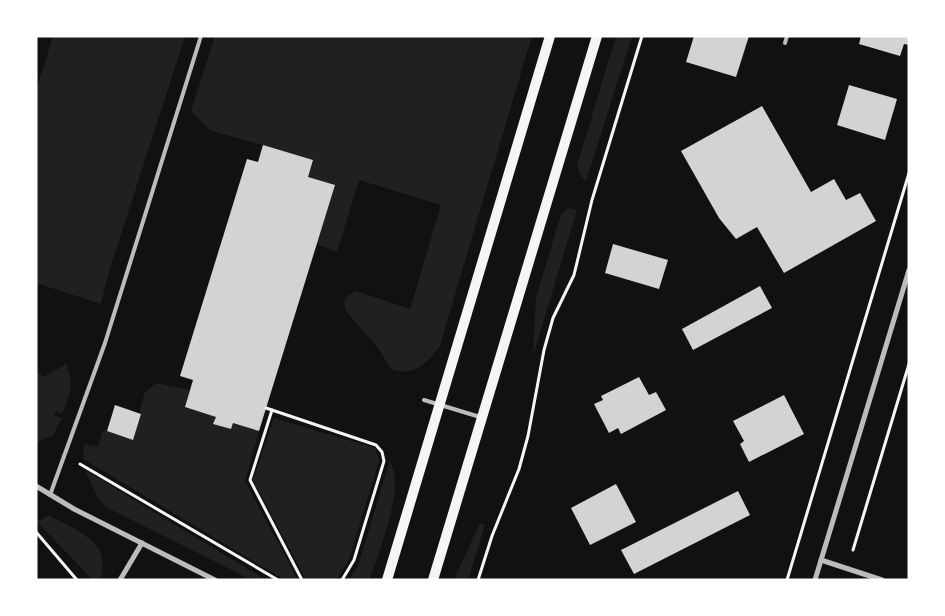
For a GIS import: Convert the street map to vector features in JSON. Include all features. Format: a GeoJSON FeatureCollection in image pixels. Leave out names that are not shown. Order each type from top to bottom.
{"type":"FeatureCollection","features":[{"type":"Feature","properties":{"kind":"main road"},"geometry":{"type":"LineString","coordinates":[[387,580],[550,36]]}},
{"type":"Feature","properties":{"kind":"main road"},"geometry":{"type":"LineString","coordinates":[[433,580],[597,36]]}},
{"type":"Feature","properties":{"kind":"street"},"geometry":{"type":"LineString","coordinates":[[815,580],[909,270]]}},
{"type":"Feature","properties":{"kind":"street"},"geometry":{"type":"LineString","coordinates":[[36,486],[215,580]]}},
{"type":"Feature","properties":{"kind":"street"},"geometry":{"type":"LineString","coordinates":[[120,580],[142,543]]}},
{"type":"Feature","properties":{"kind":"street"},"geometry":{"type":"LineString","coordinates":[[821,560],[882,580]]}},
{"type":"Feature","properties":{"kind":"lane"},"geometry":{"type":"LineString","coordinates":[[50,495],[105,343],[201,36]]}},
{"type":"Feature","properties":{"kind":"lane"},"geometry":{"type":"LineString","coordinates":[[785,43],[787,36]]}},
{"type":"Feature","properties":{"kind":"lane"},"geometry":{"type":"LineString","coordinates":[[424,400],[482,418]]}},
{"type":"Feature","properties":{"kind":"path"},"geometry":{"type":"LineString","coordinates":[[478,580],[492,536],[519,469],[528,436],[544,350],[554,318],[574,275],[592,200],[642,36]]}},
{"type":"Feature","properties":{"kind":"path"},"geometry":{"type":"LineString","coordinates":[[787,580],[909,173]]}},
{"type":"Feature","properties":{"kind":"path"},"geometry":{"type":"LineString","coordinates":[[847,569],[909,364]]}},
{"type":"Feature","properties":{"kind":"path"},"geometry":{"type":"LineString","coordinates":[[266,408],[376,445],[382,452],[384,461],[354,560],[342,580]]}},
{"type":"Feature","properties":{"kind":"path"},"geometry":{"type":"LineString","coordinates":[[272,410],[250,480],[302,580]]}},
{"type":"Feature","properties":{"kind":"path"},"geometry":{"type":"LineString","coordinates":[[65,455],[278,580]]}},
{"type":"Feature","properties":{"kind":"path"},"geometry":{"type":"LineString","coordinates":[[36,532],[77,580]]}},
{"type":"Feature","properties":{"kind":"shaded area"},"geometry":{"type":"Polygon","coordinates":[[[53,36],[185,36],[108,275],[101,304],[36,283],[36,91],[53,36]]]}},
{"type":"Feature","properties":{"kind":"shaded area"},"geometry":{"type":"Polygon","coordinates":[[[215,36],[532,36],[440,345],[431,357],[419,367],[406,371],[391,369],[379,349],[346,311],[344,303],[346,297],[356,291],[410,309],[441,205],[359,180],[337,252],[317,244],[308,177],[263,145],[211,131],[191,111],[215,36]]]}},
{"type":"Feature","properties":{"kind":"shaded area"},"geometry":{"type":"Polygon","coordinates":[[[616,36],[632,36],[586,181],[581,176],[577,166],[616,36]]]}},
{"type":"Feature","properties":{"kind":"shaded area"},"geometry":{"type":"Polygon","coordinates":[[[568,208],[577,210],[533,356],[536,298],[561,214],[568,208]]]}},
{"type":"Feature","properties":{"kind":"shaded area"},"geometry":{"type":"Polygon","coordinates":[[[66,364],[71,383],[68,401],[62,414],[56,411],[54,416],[62,418],[53,435],[36,443],[36,371],[44,377],[66,364]]]}},
{"type":"Feature","properties":{"kind":"shaded area"},"geometry":{"type":"Polygon","coordinates":[[[156,383],[190,390],[185,407],[216,417],[213,424],[231,429],[233,423],[259,431],[245,481],[298,580],[285,580],[83,459],[84,444],[98,447],[103,430],[133,439],[141,414],[140,409],[145,392],[156,383]]]}},
{"type":"Feature","properties":{"kind":"shaded area"},"geometry":{"type":"Polygon","coordinates":[[[274,418],[375,448],[379,461],[349,560],[336,580],[306,580],[253,480],[274,418]]]}},
{"type":"Feature","properties":{"kind":"shaded area"},"geometry":{"type":"Polygon","coordinates":[[[390,460],[395,480],[394,495],[389,520],[376,561],[369,580],[349,580],[358,566],[390,460]]]}},
{"type":"Feature","properties":{"kind":"shaded area"},"geometry":{"type":"Polygon","coordinates":[[[85,470],[266,580],[252,580],[106,507],[97,496],[85,470]]]}},
{"type":"Feature","properties":{"kind":"shaded area"},"geometry":{"type":"Polygon","coordinates":[[[49,515],[80,532],[97,547],[102,556],[103,567],[100,580],[93,580],[37,522],[49,515]]]}},
{"type":"Feature","properties":{"kind":"shaded area"},"geometry":{"type":"Polygon","coordinates":[[[480,523],[485,525],[468,580],[454,580],[480,523]]]}},
{"type":"Feature","properties":{"kind":"building"},"geometry":{"type":"Polygon","coordinates":[[[694,36],[749,36],[736,77],[686,62],[694,36]]]}},
{"type":"Feature","properties":{"kind":"building"},"geometry":{"type":"Polygon","coordinates":[[[861,36],[909,36],[909,45],[904,44],[900,56],[859,44],[861,36]]]}},
{"type":"Feature","properties":{"kind":"building"},"geometry":{"type":"Polygon","coordinates":[[[849,85],[897,99],[885,140],[837,125],[849,85]]]}},
{"type":"Feature","properties":{"kind":"building"},"geometry":{"type":"Polygon","coordinates":[[[762,106],[811,192],[834,179],[846,200],[860,193],[876,221],[784,273],[757,227],[736,239],[719,218],[681,151],[762,106]]]}},
{"type":"Feature","properties":{"kind":"building"},"geometry":{"type":"Polygon","coordinates":[[[263,145],[313,160],[308,177],[335,185],[259,431],[233,423],[231,429],[213,424],[216,417],[185,407],[193,380],[180,376],[247,159],[258,162],[263,145]]]}},
{"type":"Feature","properties":{"kind":"building"},"geometry":{"type":"Polygon","coordinates":[[[613,244],[668,260],[659,289],[605,273],[613,244]]]}},
{"type":"Feature","properties":{"kind":"building"},"geometry":{"type":"Polygon","coordinates":[[[760,286],[772,308],[693,350],[682,329],[760,286]]]}},
{"type":"Feature","properties":{"kind":"building"},"geometry":{"type":"Polygon","coordinates":[[[639,377],[649,395],[656,392],[666,410],[621,434],[618,428],[609,433],[594,404],[603,400],[601,396],[639,377]]]}},
{"type":"Feature","properties":{"kind":"building"},"geometry":{"type":"Polygon","coordinates":[[[784,395],[804,434],[749,462],[740,444],[744,441],[733,421],[784,395]]]}},
{"type":"Feature","properties":{"kind":"building"},"geometry":{"type":"Polygon","coordinates":[[[115,405],[141,414],[133,440],[107,431],[115,405]]]}},
{"type":"Feature","properties":{"kind":"building"},"geometry":{"type":"Polygon","coordinates":[[[616,484],[636,522],[590,545],[571,508],[616,484]]]}},
{"type":"Feature","properties":{"kind":"building"},"geometry":{"type":"Polygon","coordinates":[[[738,491],[750,515],[634,574],[621,550],[738,491]]]}}]}
